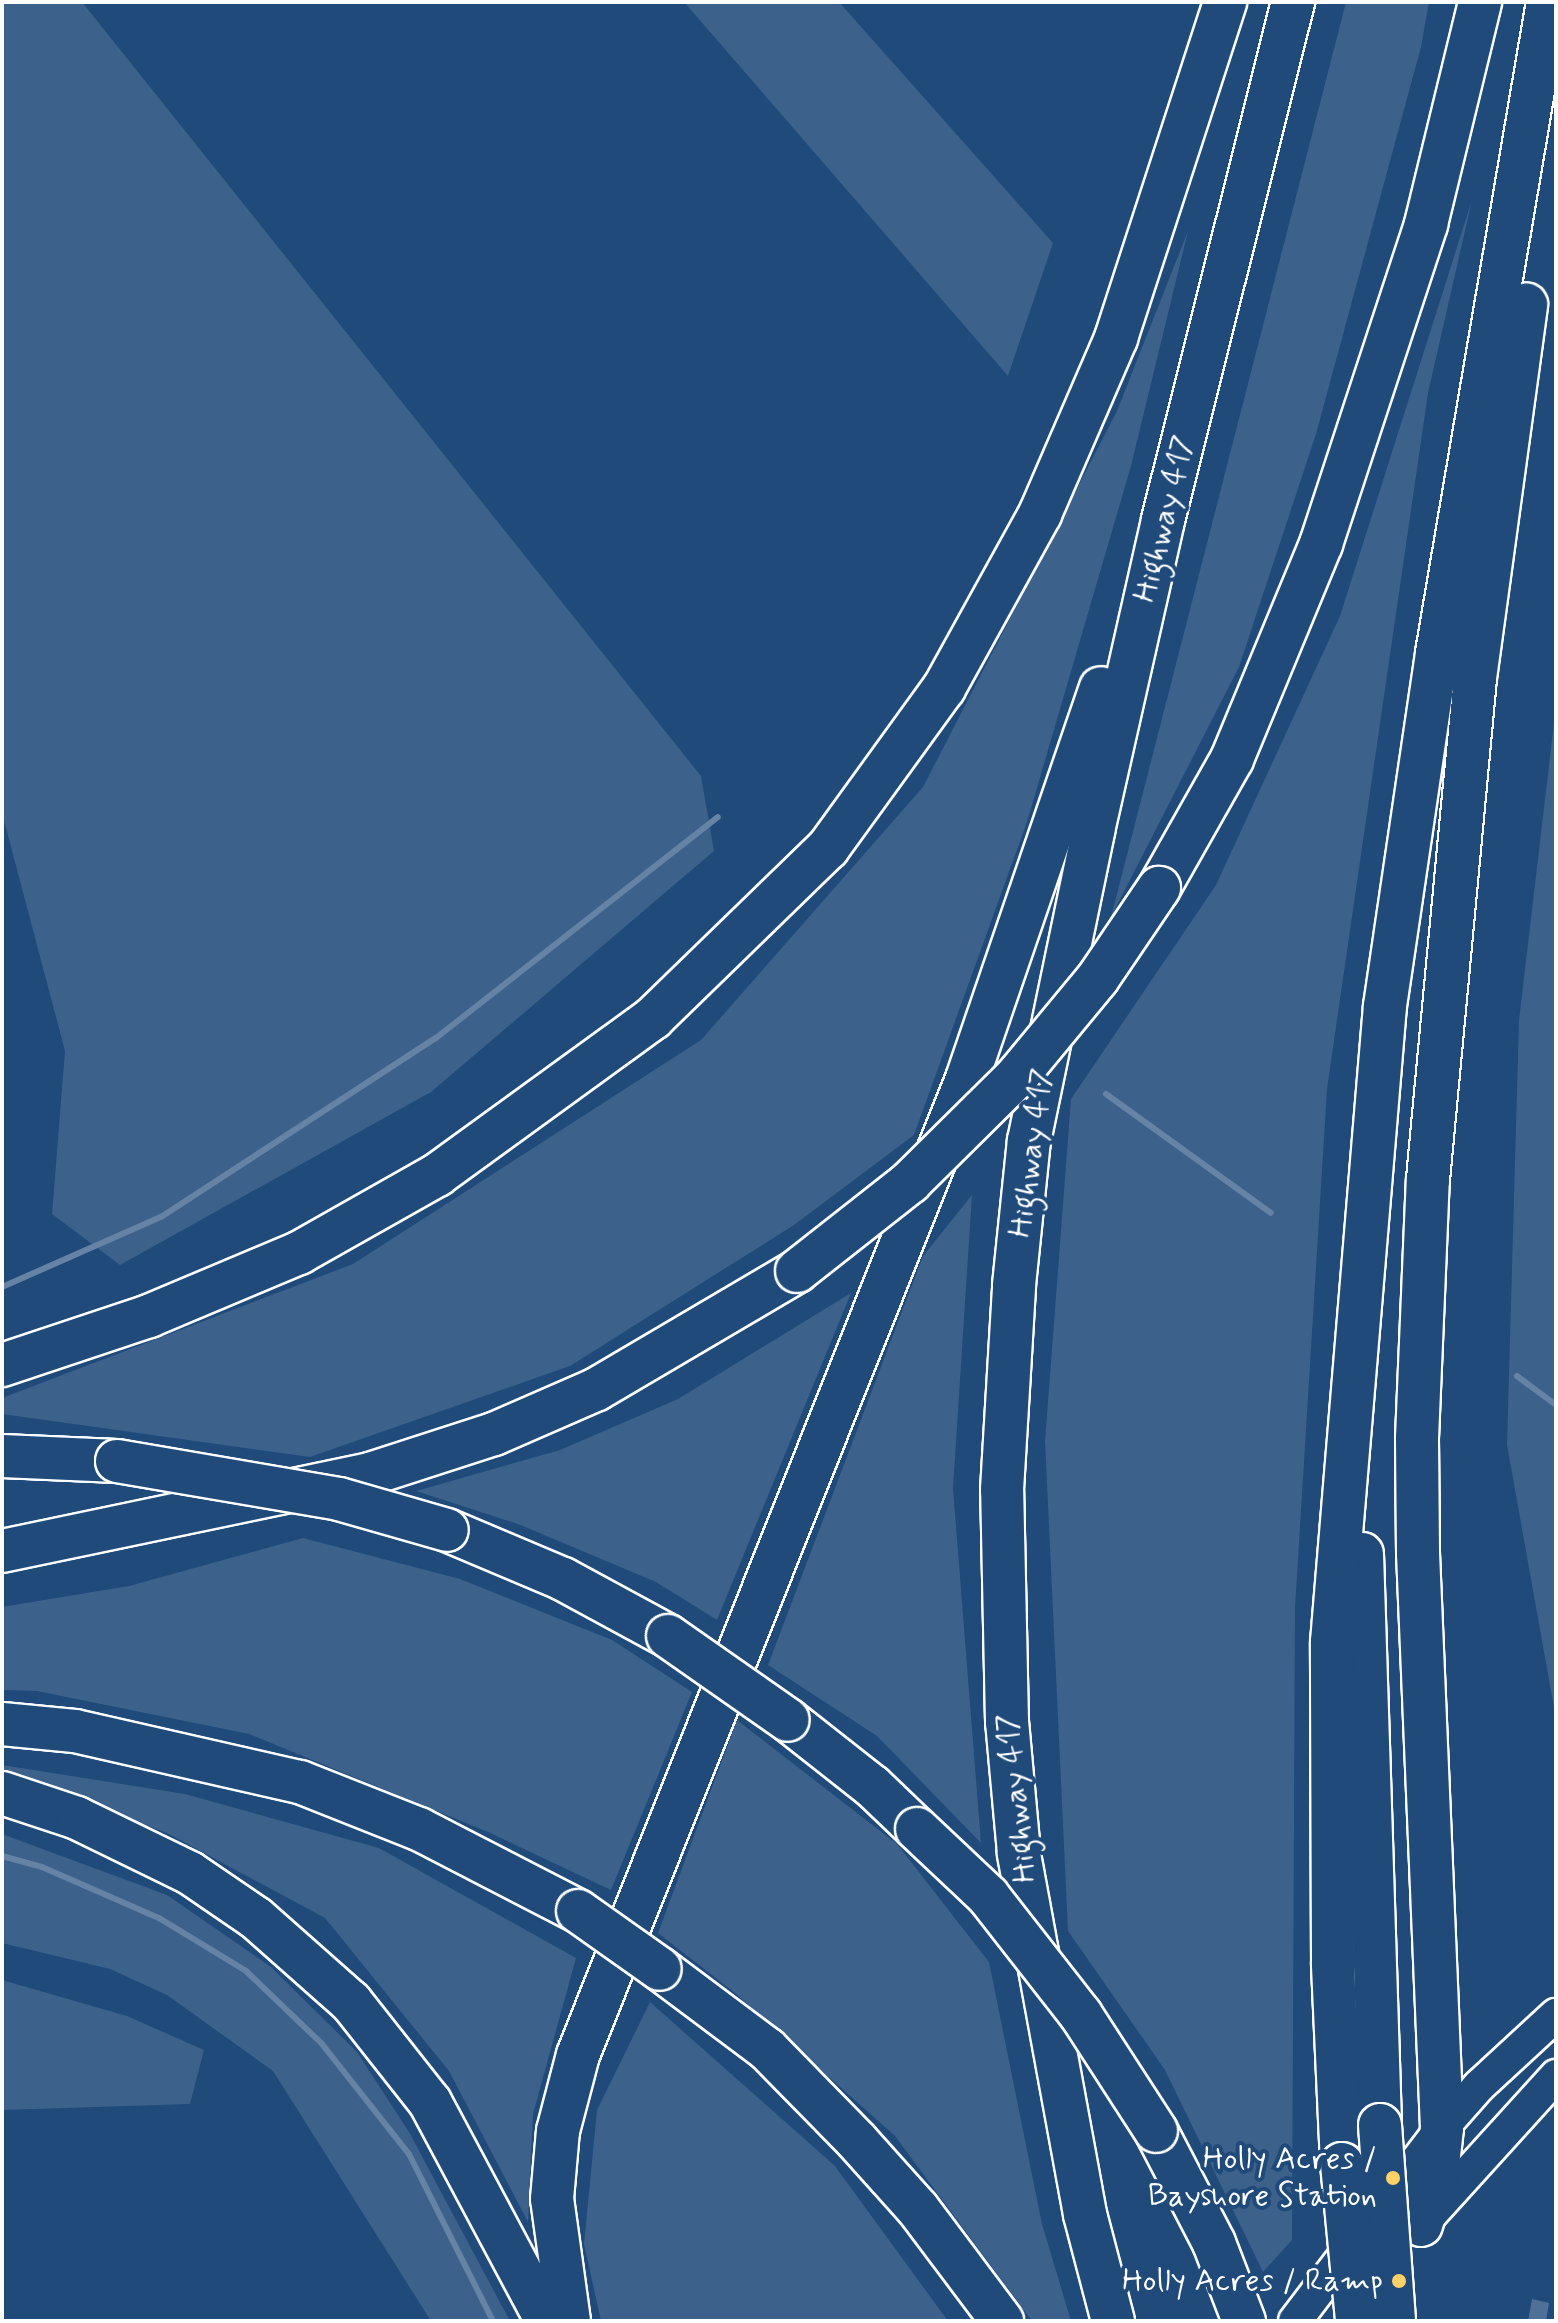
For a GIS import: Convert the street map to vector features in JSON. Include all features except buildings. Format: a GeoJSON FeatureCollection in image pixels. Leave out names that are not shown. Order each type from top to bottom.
{"type":"FeatureCollection","features":[{"type":"Feature","properties":{"kind":"highway"},"geometry":{"type":"LineString","coordinates":[[2,1365],[149,1316],[299,1253],[437,1175],[653,1018],[828,848],[944,688],[1040,514],[1116,338],[1225,2]]}},
{"type":"Feature","properties":{"kind":"highway","name":"Highway 417"},"geometry":{"type":"LineString","coordinates":[[1113,2321],[1085,2214],[1019,1853],[1007,1722],[1002,1490],[1029,1141],[1093,831],[1189,422],[1293,2]]}},
{"type":"Feature","properties":{"kind":"highway"},"geometry":{"type":"LineString","coordinates":[[2,1551],[370,1474],[494,1434],[597,1389],[797,1271],[910,1182],[1017,1076],[1098,978],[1159,888],[1232,759],[1321,544],[1418,251],[1480,2]]}},
{"type":"Feature","properties":{"kind":"highway"},"geometry":{"type":"LineString","coordinates":[[1357,2321],[1342,2164],[1333,1963],[1332,1642],[1358,1294],[1396,929],[1437,653],[1548,2]]}},
{"type":"Feature","properties":{"kind":"highway"},"geometry":{"type":"LineString","coordinates":[[1421,2225],[1437,2174],[1442,2128],[1418,1553],[1417,1438],[1428,1179],[1475,678],[1556,101]]}},
{"type":"Feature","properties":{"kind":"highway"},"geometry":{"type":"LineString","coordinates":[[569,2321],[558,2267],[552,2199],[558,2131],[578,2055],[967,1079],[1189,422]]}},
{"type":"Feature","properties":{"kind":"highway"},"geometry":{"type":"LineString","coordinates":[[1358,1294],[1366,1788],[1380,2125],[1394,2321]]}},
{"type":"Feature","properties":{"kind":"highway"},"geometry":{"type":"LineString","coordinates":[[2,1456],[117,1461],[339,1499],[447,1530],[563,1579],[668,1636],[788,1720],[872,1786],[988,1896],[1081,2015],[1156,2131],[1226,2273],[1244,2321]]}},
{"type":"Feature","properties":{"kind":"highway"},"geometry":{"type":"LineString","coordinates":[[2,1724],[104,1737],[300,1782],[419,1829],[578,1911],[767,2049],[918,2209],[1002,2321]]}},
{"type":"Feature","properties":{"kind":"highway"},"geometry":{"type":"LineString","coordinates":[[2,1793],[77,1818],[190,1873],[267,1926],[351,2002],[430,2102],[547,2321]]}},
{"type":"Feature","properties":{"kind":"main road"},"geometry":{"type":"LineString","coordinates":[[1295,2321],[1442,2128],[1556,2015]]}},
{"type":"Feature","properties":{"kind":"main road"},"geometry":{"type":"LineString","coordinates":[[1346,2321],[1421,2225],[1556,2076]]}},
{"type":"Feature","properties":{"kind":"shaded area"},"geometry":{"type":"Polygon","coordinates":[[[2,2],[82,2],[701,776],[714,851],[431,1092],[120,1265],[52,1214],[65,1051],[2,813],[2,2]]]}},
{"type":"Feature","properties":{"kind":"shaded area"},"geometry":{"type":"Polygon","coordinates":[[[684,2],[839,2],[1053,243],[1008,376],[684,2]]]}},
{"type":"Feature","properties":{"kind":"shaded area"},"geometry":{"type":"Polygon","coordinates":[[[1346,2],[1429,2],[1421,47],[1316,434],[1239,667],[1111,917],[1346,2]]]}},
{"type":"Feature","properties":{"kind":"shaded area"},"geometry":{"type":"Polygon","coordinates":[[[1472,200],[1428,393],[1327,1089],[1295,1608],[1292,2240],[1263,2272],[1165,2070],[1068,1931],[1045,1441],[1071,1099],[1216,885],[1340,616],[1472,200]]]}},
{"type":"Feature","properties":{"kind":"shaded area"},"geometry":{"type":"Polygon","coordinates":[[[1188,231],[1131,466],[1027,822],[914,1135],[794,1225],[570,1366],[310,1457],[2,1414],[2,1398],[353,1264],[701,1040],[923,787],[1117,411],[1188,231]]]}},
{"type":"Feature","properties":{"kind":"shaded area"},"geometry":{"type":"Polygon","coordinates":[[[1556,706],[1556,1719],[1507,1445],[1519,1020],[1556,706]]]}},
{"type":"Feature","properties":{"kind":"shaded area"},"geometry":{"type":"Polygon","coordinates":[[[972,1195],[953,1488],[981,1843],[877,1736],[768,1665],[923,1256],[972,1195]]]}},
{"type":"Feature","properties":{"kind":"shaded area"},"geometry":{"type":"Polygon","coordinates":[[[851,1293],[717,1620],[656,1582],[518,1524],[416,1491],[560,1450],[678,1399],[851,1293]]]}},
{"type":"Feature","properties":{"kind":"shaded area"},"geometry":{"type":"Polygon","coordinates":[[[303,1538],[460,1579],[612,1640],[692,1692],[611,1890],[488,1832],[249,1734],[37,1691],[2,1690],[2,1607],[129,1586],[303,1538]]]}},
{"type":"Feature","properties":{"kind":"shaded area"},"geometry":{"type":"Polygon","coordinates":[[[737,1720],[897,1844],[989,1962],[1042,2224],[1071,2321],[1032,2321],[895,2136],[735,1993],[658,1933],[737,1720]]]}},
{"type":"Feature","properties":{"kind":"shaded area"},"geometry":{"type":"Polygon","coordinates":[[[2,1765],[185,1794],[379,1848],[576,1958],[533,2114],[528,2222],[449,2071],[325,1918],[167,1833],[2,1771],[2,1765]]]}},
{"type":"Feature","properties":{"kind":"shaded area"},"geometry":{"type":"Polygon","coordinates":[[[2,1834],[167,1895],[271,1967],[357,2052],[409,2132],[510,2321],[431,2321],[273,2071],[167,1995],[110,1969],[2,1943],[2,1834]]]}},
{"type":"Feature","properties":{"kind":"shaded area"},"geometry":{"type":"Polygon","coordinates":[[[2,1980],[127,2016],[204,2050],[190,2104],[2,2110],[2,1980]]]}},
{"type":"Feature","properties":{"kind":"shaded area"},"geometry":{"type":"Polygon","coordinates":[[[650,2002],[835,2166],[948,2321],[601,2321],[584,2244],[597,2110],[650,2002]]]}},
{"type":"Feature","properties":{"kind":"waterway"},"geometry":{"type":"LineString","coordinates":[[2,1287],[161,1217],[436,1038],[718,817]]}},
{"type":"Feature","properties":{"kind":"waterway"},"geometry":{"type":"LineString","coordinates":[[1106,1094],[1271,1213]]}},
{"type":"Feature","properties":{"kind":"waterway"},"geometry":{"type":"LineString","coordinates":[[1517,1376],[1556,1405]]}},
{"type":"Feature","properties":{"kind":"waterway"},"geometry":{"type":"LineString","coordinates":[[2,1856],[42,1867],[159,1918],[246,1971],[322,2044],[409,2154],[493,2321]]}},
{"type":"Feature","properties":{"kind":"place","name":"Holly Acres / Bayshore Station"},"geometry":{"type":"Point","coordinates":[1393,2178]}},
{"type":"Feature","properties":{"kind":"place","name":"Holly Acres / Ramp"},"geometry":{"type":"Point","coordinates":[1399,2281]}}]}
